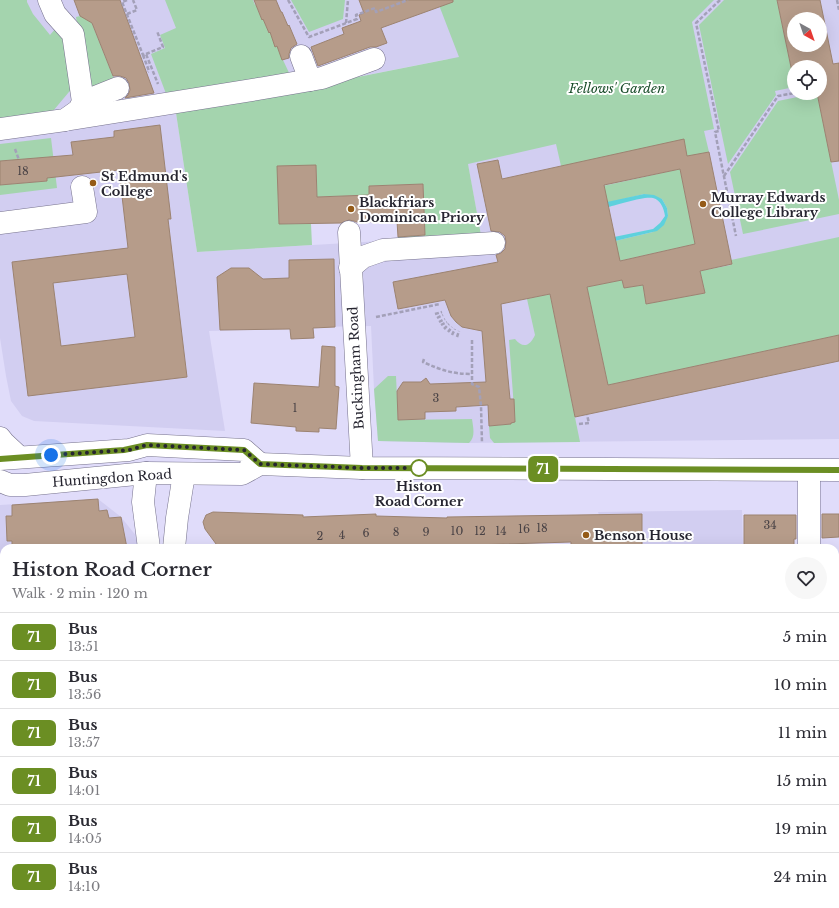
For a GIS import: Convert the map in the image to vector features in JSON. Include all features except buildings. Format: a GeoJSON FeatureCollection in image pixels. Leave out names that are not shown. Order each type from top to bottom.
{"type":"FeatureCollection","features":[{"type":"Feature","properties":{"kind":"main road"},"geometry":{"type":"LineString","coordinates":[[49,0],[55,14],[73,34],[83,102],[79,110],[65,120]]}},
{"type":"Feature","properties":{"kind":"main road"},"geometry":{"type":"LineString","coordinates":[[301,56],[310,80]]}},
{"type":"Feature","properties":{"kind":"main road"},"geometry":{"type":"LineString","coordinates":[[0,129],[65,120],[322,78],[374,59]]}},
{"type":"Feature","properties":{"kind":"main road"},"geometry":{"type":"LineString","coordinates":[[83,102],[118,88]]}},
{"type":"Feature","properties":{"kind":"main road"},"geometry":{"type":"LineString","coordinates":[[0,223],[86,212],[82,187]]}},
{"type":"Feature","properties":{"kind":"main road","name":"Buckingham Road"},"geometry":{"type":"LineString","coordinates":[[349,232],[350,268],[366,331],[362,468]]}},
{"type":"Feature","properties":{"kind":"main road"},"geometry":{"type":"LineString","coordinates":[[350,268],[363,257],[383,250],[494,243]]}},
{"type":"Feature","properties":{"kind":"main road"},"geometry":{"type":"LineString","coordinates":[[0,438],[4,443],[10,458]]}},
{"type":"Feature","properties":{"kind":"main road","name":"Huntingdon Road"},"geometry":{"type":"LineString","coordinates":[[10,458],[124,450],[147,445],[172,453]]}},
{"type":"Feature","properties":{"kind":"main road"},"geometry":{"type":"LineString","coordinates":[[148,544],[142,502],[146,473],[172,453],[244,450],[260,464],[362,468],[839,470]]}},
{"type":"Feature","properties":{"kind":"main road"},"geometry":{"type":"LineString","coordinates":[[172,453],[184,474],[174,544]]}},
{"type":"Feature","properties":{"kind":"main road","name":"Huntingdon Road"},"geometry":{"type":"LineString","coordinates":[[3,484],[25,485],[146,473],[242,474],[260,464]]}},
{"type":"Feature","properties":{"kind":"main road"},"geometry":{"type":"LineString","coordinates":[[809,471],[809,544]]}},
{"type":"Feature","properties":{"kind":"path"},"geometry":{"type":"LineString","coordinates":[[127,0],[122,1],[165,104]]}},
{"type":"Feature","properties":{"kind":"path"},"geometry":{"type":"LineString","coordinates":[[127,14],[137,10],[133,0]]}},
{"type":"Feature","properties":{"kind":"path"},"geometry":{"type":"LineString","coordinates":[[288,0],[309,37],[357,19],[356,15],[375,8],[376,12],[388,6],[408,0]]}},
{"type":"Feature","properties":{"kind":"path"},"geometry":{"type":"LineString","coordinates":[[346,23],[348,0]]}},
{"type":"Feature","properties":{"kind":"path"},"geometry":{"type":"LineString","coordinates":[[720,0],[696,24],[719,131],[715,132],[736,236]]}},
{"type":"Feature","properties":{"kind":"path"},"geometry":{"type":"LineString","coordinates":[[837,0],[839,10]]}},
{"type":"Feature","properties":{"kind":"path"},"geometry":{"type":"LineString","coordinates":[[145,54],[163,48],[157,31]]}},
{"type":"Feature","properties":{"kind":"path"},"geometry":{"type":"LineString","coordinates":[[145,54],[148,72]]}},
{"type":"Feature","properties":{"kind":"path"},"geometry":{"type":"LineString","coordinates":[[724,176],[778,96],[787,94]]}},
{"type":"Feature","properties":{"kind":"path"},"geometry":{"type":"LineString","coordinates":[[15,148],[19,160]]}},
{"type":"Feature","properties":{"kind":"path"},"geometry":{"type":"LineString","coordinates":[[366,331],[416,307],[440,304]]}},
{"type":"Feature","properties":{"kind":"path"},"geometry":{"type":"LineString","coordinates":[[435,314],[442,312]]}},
{"type":"Feature","properties":{"kind":"path"},"geometry":{"type":"LineString","coordinates":[[437,318],[447,321]]}},
{"type":"Feature","properties":{"kind":"path"},"geometry":{"type":"LineString","coordinates":[[439,322],[447,321]]}},
{"type":"Feature","properties":{"kind":"path"},"geometry":{"type":"LineString","coordinates":[[441,325],[447,321]]}},
{"type":"Feature","properties":{"kind":"path"},"geometry":{"type":"LineString","coordinates":[[444,329],[447,321]]}},
{"type":"Feature","properties":{"kind":"path"},"geometry":{"type":"LineString","coordinates":[[447,321],[448,332]]}},
{"type":"Feature","properties":{"kind":"path"},"geometry":{"type":"LineString","coordinates":[[452,335],[455,329]]}},
{"type":"Feature","properties":{"kind":"path"},"geometry":{"type":"LineString","coordinates":[[457,338],[459,331]]}},
{"type":"Feature","properties":{"kind":"path"},"geometry":{"type":"LineString","coordinates":[[472,340],[472,384],[479,386],[482,443]]}},
{"type":"Feature","properties":{"kind":"path"},"geometry":{"type":"LineString","coordinates":[[424,359],[422,362],[439,369],[460,374],[472,374]]}},
{"type":"Feature","properties":{"kind":"path"},"geometry":{"type":"LineString","coordinates":[[579,424],[589,422],[587,415]]}},
{"type":"Feature","properties":{"kind":"shaded area"},"geometry":{"type":"Polygon","coordinates":[[[0,0],[839,0],[839,439],[469,443],[378,441],[371,326],[313,327],[314,338],[291,339],[290,329],[209,331],[225,431],[34,421],[22,416],[11,401],[0,338],[0,0]],[[448,59],[176,113],[197,252],[481,235],[448,59]]]}},
{"type":"Feature","properties":{"kind":"shaded area"},"geometry":{"type":"Polygon","coordinates":[[[644,194],[654,195],[662,199],[667,208],[668,216],[664,225],[657,231],[615,241],[614,237],[653,229],[665,216],[660,203],[653,198],[637,199],[608,207],[607,202],[644,194]]]}},
{"type":"Feature","properties":{"kind":"shaded area"},"geometry":{"type":"Polygon","coordinates":[[[98,499],[121,517],[137,537],[137,544],[0,544],[0,505],[98,499]]]}},
{"type":"Feature","properties":{"kind":"shaded area"},"geometry":{"type":"Polygon","coordinates":[[[742,510],[743,544],[600,544],[598,512],[742,510]]]}},
{"type":"Feature","properties":{"kind":"green space"},"geometry":{"type":"Polygon","coordinates":[[[0,0],[27,0],[33,14],[50,35],[56,28],[63,35],[74,86],[53,111],[0,122],[0,0]]]}},
{"type":"Feature","properties":{"kind":"green space"},"geometry":{"type":"Polygon","coordinates":[[[165,0],[253,0],[291,77],[168,99],[151,54],[165,48],[160,35],[176,28],[165,0]]]}},
{"type":"Feature","properties":{"kind":"green space"},"geometry":{"type":"Polygon","coordinates":[[[291,0],[345,0],[343,19],[309,32],[291,0]]]}},
{"type":"Feature","properties":{"kind":"green space","name":"Fellows' Garden"},"geometry":{"type":"Polygon","coordinates":[[[437,0],[714,0],[692,22],[714,129],[704,131],[709,152],[687,157],[561,166],[556,144],[468,164],[481,235],[397,240],[398,237],[425,235],[423,184],[369,186],[369,195],[317,197],[316,166],[278,166],[279,224],[311,224],[312,245],[197,252],[176,113],[459,57],[437,0]]]}},
{"type":"Feature","properties":{"kind":"green space"},"geometry":{"type":"Polygon","coordinates":[[[724,0],[777,0],[790,60],[787,60],[787,88],[775,91],[776,95],[728,164],[699,25],[724,0]]]}},
{"type":"Feature","properties":{"kind":"green space"},"geometry":{"type":"Polygon","coordinates":[[[89,16],[116,84],[87,88],[76,17],[89,16]]]}},
{"type":"Feature","properties":{"kind":"green space"},"geometry":{"type":"Polygon","coordinates":[[[787,99],[818,100],[839,200],[839,214],[743,234],[730,172],[778,101],[787,99]]]}},
{"type":"Feature","properties":{"kind":"green space"},"geometry":{"type":"Polygon","coordinates":[[[51,138],[57,188],[0,195],[0,185],[47,181],[46,158],[0,161],[0,144],[51,138]]]}},
{"type":"Feature","properties":{"kind":"green space"},"geometry":{"type":"Polygon","coordinates":[[[680,169],[695,244],[619,261],[615,241],[653,232],[668,216],[667,208],[662,199],[644,194],[607,203],[603,186],[680,169]]]}},
{"type":"Feature","properties":{"kind":"green space"},"geometry":{"type":"Polygon","coordinates":[[[839,237],[839,335],[608,385],[587,287],[622,280],[624,288],[643,285],[646,304],[705,293],[700,271],[731,265],[731,260],[839,237]]]}},
{"type":"Feature","properties":{"kind":"green space"},"geometry":{"type":"Polygon","coordinates":[[[550,294],[580,442],[494,443],[490,438],[489,426],[511,424],[515,422],[509,340],[515,339],[524,345],[531,342],[535,335],[527,299],[550,294]]]}},
{"type":"Feature","properties":{"kind":"green space"},"geometry":{"type":"Polygon","coordinates":[[[388,376],[396,376],[398,420],[472,419],[474,432],[471,441],[469,443],[378,441],[374,389],[388,376]]]}},
{"type":"Feature","properties":{"kind":"bus line","name":"71"},"geometry":{"type":"LineString","coordinates":[[0,459],[129,450],[147,445],[244,450],[260,464],[362,468],[839,470]]}},
{"type":"Feature","properties":{"kind":"place","name":"St Edmund's College"},"geometry":{"type":"Point","coordinates":[93,183]}},
{"type":"Feature","properties":{"kind":"place","name":"Murray Edwards College Library"},"geometry":{"type":"Point","coordinates":[703,204]}},
{"type":"Feature","properties":{"kind":"place","name":"Blackfriars Dominican Priory"},"geometry":{"type":"Point","coordinates":[351,209]}},
{"type":"Feature","properties":{"kind":"place","name":"Histon Road Corner"},"geometry":{"type":"Point","coordinates":[419,468]}},
{"type":"Feature","properties":{"kind":"place","name":"Benson House"},"geometry":{"type":"Point","coordinates":[586,535]}},
{"type":"Feature","properties":{"kind":"route"},"geometry":{"type":"LineString","coordinates":[[51,455],[129,450],[147,445],[244,450],[260,464],[362,468],[419,468]]}}]}
